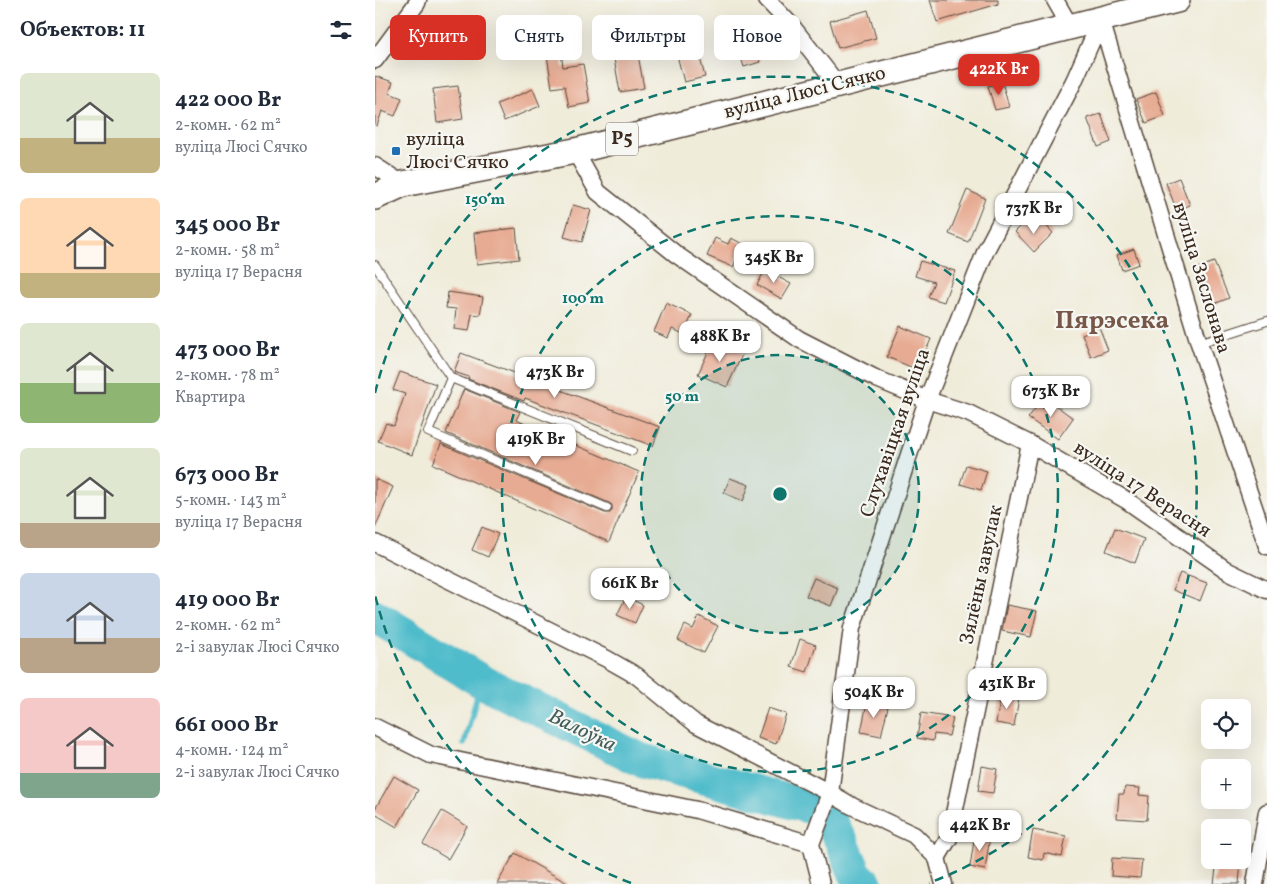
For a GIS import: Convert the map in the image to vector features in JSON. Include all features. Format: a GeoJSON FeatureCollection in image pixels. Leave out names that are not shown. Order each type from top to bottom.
{"type":"FeatureCollection","features":[{"type":"Feature","properties":{"kind":"main road","name":"вуліца Люсі Сячко"},"geometry":{"type":"LineString","coordinates":[[375,196],[403,184],[575,151],[1177,0]]}},
{"type":"Feature","properties":{"kind":"street"},"geometry":{"type":"LineString","coordinates":[[375,60],[417,3],[417,0]]}},
{"type":"Feature","properties":{"kind":"street"},"geometry":{"type":"LineString","coordinates":[[767,0],[791,25],[838,85]]}},
{"type":"Feature","properties":{"kind":"street"},"geometry":{"type":"LineString","coordinates":[[1055,0],[1071,28]]}},
{"type":"Feature","properties":{"kind":"street","name":"вуліца Заслонава"},"geometry":{"type":"LineString","coordinates":[[1101,20],[1199,343],[1267,546]]}},
{"type":"Feature","properties":{"kind":"street","name":"Слухавіцкая вуліца"},"geometry":{"type":"LineString","coordinates":[[811,844],[830,792],[852,628],[927,400],[986,250],[1074,81],[1101,20]]}},
{"type":"Feature","properties":{"kind":"street","name":"вуліца 17 Верасня"},"geometry":{"type":"LineString","coordinates":[[575,151],[598,192],[677,256],[799,339],[877,379],[927,400],[969,413],[1030,444],[1126,500],[1228,571],[1267,590]]}},
{"type":"Feature","properties":{"kind":"street"},"geometry":{"type":"LineString","coordinates":[[375,166],[403,184]]}},
{"type":"Feature","properties":{"kind":"street","name":"Зялёны завулак"},"geometry":{"type":"LineString","coordinates":[[937,858],[949,838],[1030,444]]}},
{"type":"Feature","properties":{"kind":"street"},"geometry":{"type":"LineString","coordinates":[[375,543],[607,659],[637,676],[696,724],[830,792],[853,806],[914,835],[937,858],[944,884]]}},
{"type":"Feature","properties":{"kind":"street"},"geometry":{"type":"LineString","coordinates":[[375,727],[431,755],[697,810],[811,844],[821,884]]}},
{"type":"Feature","properties":{"kind":"street"},"geometry":{"type":"LineString","coordinates":[[1255,884],[1267,812]]}},
{"type":"Feature","properties":{"kind":"lane"},"geometry":{"type":"LineString","coordinates":[[375,265],[451,378],[632,451]]}},
{"type":"Feature","properties":{"kind":"lane"},"geometry":{"type":"LineString","coordinates":[[1199,343],[1267,321]]}},
{"type":"Feature","properties":{"kind":"lane"},"geometry":{"type":"LineString","coordinates":[[451,378],[428,432],[607,508]]}},
{"type":"Feature","properties":{"kind":"building"},"geometry":{"type":"Polygon","coordinates":[[[930,0],[998,0],[998,4],[937,22],[930,0]]]}},
{"type":"Feature","properties":{"kind":"building"},"geometry":{"type":"Polygon","coordinates":[[[868,10],[876,38],[838,48],[830,21],[868,10]]]}},
{"type":"Feature","properties":{"kind":"building"},"geometry":{"type":"Polygon","coordinates":[[[548,60],[562,60],[563,67],[583,64],[590,103],[569,107],[565,86],[552,88],[548,60]]]}},
{"type":"Feature","properties":{"kind":"building"},"geometry":{"type":"Polygon","coordinates":[[[614,60],[639,60],[644,88],[620,92],[614,60]]]}},
{"type":"Feature","properties":{"kind":"building"},"geometry":{"type":"Polygon","coordinates":[[[678,60],[701,60],[705,77],[684,82],[678,60]]]}},
{"type":"Feature","properties":{"kind":"building"},"geometry":{"type":"Polygon","coordinates":[[[742,60],[760,60],[760,62],[744,67],[742,60]]]}},
{"type":"Feature","properties":{"kind":"building"},"geometry":{"type":"Polygon","coordinates":[[[375,76],[393,82],[389,93],[402,98],[395,116],[382,111],[377,126],[375,125],[375,76]]]}},
{"type":"Feature","properties":{"kind":"building"},"geometry":{"type":"Polygon","coordinates":[[[1002,82],[1009,107],[995,110],[988,86],[1002,82]]]}},
{"type":"Feature","properties":{"kind":"building"},"geometry":{"type":"Polygon","coordinates":[[[458,86],[463,119],[437,123],[433,89],[458,86]]]}},
{"type":"Feature","properties":{"kind":"building"},"geometry":{"type":"Polygon","coordinates":[[[533,89],[540,106],[504,121],[497,104],[533,89]]]}},
{"type":"Feature","properties":{"kind":"building"},"geometry":{"type":"Polygon","coordinates":[[[1156,92],[1165,116],[1146,123],[1136,99],[1156,92]]]}},
{"type":"Feature","properties":{"kind":"building"},"geometry":{"type":"Polygon","coordinates":[[[1101,114],[1111,142],[1098,147],[1087,118],[1101,114]]]}},
{"type":"Feature","properties":{"kind":"building"},"geometry":{"type":"Polygon","coordinates":[[[1179,178],[1190,205],[1177,211],[1166,183],[1179,178]]]}},
{"type":"Feature","properties":{"kind":"building"},"geometry":{"type":"Polygon","coordinates":[[[967,190],[985,198],[968,242],[949,234],[967,190]]]}},
{"type":"Feature","properties":{"kind":"building"},"geometry":{"type":"Polygon","coordinates":[[[573,205],[591,210],[582,242],[564,237],[573,205]]]}},
{"type":"Feature","properties":{"kind":"building"},"geometry":{"type":"Polygon","coordinates":[[[1041,220],[1053,233],[1034,252],[1015,232],[1025,222],[1032,229],[1041,220]]]}},
{"type":"Feature","properties":{"kind":"building"},"geometry":{"type":"Polygon","coordinates":[[[516,228],[519,259],[477,264],[474,233],[516,228]]]}},
{"type":"Feature","properties":{"kind":"building"},"geometry":{"type":"Polygon","coordinates":[[[715,238],[728,244],[731,238],[743,244],[733,267],[707,256],[715,238]]]}},
{"type":"Feature","properties":{"kind":"building"},"geometry":{"type":"Polygon","coordinates":[[[1134,249],[1139,264],[1122,270],[1117,255],[1134,249]]]}},
{"type":"Feature","properties":{"kind":"building"},"geometry":{"type":"Polygon","coordinates":[[[920,261],[955,271],[944,302],[928,297],[934,282],[915,276],[920,261]]]}},
{"type":"Feature","properties":{"kind":"building"},"geometry":{"type":"Polygon","coordinates":[[[1214,262],[1229,298],[1209,306],[1195,269],[1214,262]]]}},
{"type":"Feature","properties":{"kind":"building"},"geometry":{"type":"Polygon","coordinates":[[[765,270],[791,284],[782,299],[757,285],[765,270]]]}},
{"type":"Feature","properties":{"kind":"building"},"geometry":{"type":"Polygon","coordinates":[[[448,292],[483,297],[480,315],[472,314],[469,331],[454,329],[456,309],[446,308],[448,292]]]}},
{"type":"Feature","properties":{"kind":"building"},"geometry":{"type":"Polygon","coordinates":[[[666,303],[692,315],[684,334],[672,329],[668,338],[654,332],[666,303]]]}},
{"type":"Feature","properties":{"kind":"building"},"geometry":{"type":"Polygon","coordinates":[[[900,326],[931,339],[918,370],[887,357],[900,326]]]}},
{"type":"Feature","properties":{"kind":"building"},"geometry":{"type":"Polygon","coordinates":[[[1099,327],[1108,350],[1091,357],[1082,334],[1099,327]]]}},
{"type":"Feature","properties":{"kind":"building"},"geometry":{"type":"Polygon","coordinates":[[[714,339],[743,353],[727,387],[698,374],[714,339]]]}},
{"type":"Feature","properties":{"kind":"building"},"geometry":{"type":"Polygon","coordinates":[[[461,353],[660,427],[653,446],[525,398],[524,401],[468,379],[469,377],[454,372],[461,353]]]}},
{"type":"Feature","properties":{"kind":"building"},"geometry":{"type":"Polygon","coordinates":[[[400,372],[436,384],[412,455],[378,441],[386,423],[394,426],[405,394],[393,390],[400,372]]]}},
{"type":"Feature","properties":{"kind":"building"},"geometry":{"type":"Polygon","coordinates":[[[464,389],[520,412],[516,420],[639,472],[609,542],[433,464],[441,444],[605,513],[610,513],[612,510],[612,505],[609,503],[446,433],[464,389]]]}},
{"type":"Feature","properties":{"kind":"building"},"geometry":{"type":"Polygon","coordinates":[[[1044,397],[1073,418],[1058,439],[1028,418],[1044,397]]]}},
{"type":"Feature","properties":{"kind":"building"},"geometry":{"type":"Polygon","coordinates":[[[966,465],[987,471],[981,490],[960,484],[966,465]]]}},
{"type":"Feature","properties":{"kind":"building"},"geometry":{"type":"Polygon","coordinates":[[[730,478],[749,485],[743,501],[724,493],[730,478]]]}},
{"type":"Feature","properties":{"kind":"building"},"geometry":{"type":"Polygon","coordinates":[[[375,479],[393,487],[375,528],[375,479]]]}},
{"type":"Feature","properties":{"kind":"building"},"geometry":{"type":"Polygon","coordinates":[[[482,527],[498,534],[488,557],[472,550],[482,527]]]}},
{"type":"Feature","properties":{"kind":"building"},"geometry":{"type":"Polygon","coordinates":[[[1115,528],[1144,539],[1135,563],[1106,551],[1115,528]]]}},
{"type":"Feature","properties":{"kind":"building"},"geometry":{"type":"Polygon","coordinates":[[[1180,573],[1207,583],[1200,601],[1173,590],[1180,573]]]}},
{"type":"Feature","properties":{"kind":"building"},"geometry":{"type":"Polygon","coordinates":[[[814,578],[838,588],[831,606],[806,596],[814,578]]]}},
{"type":"Feature","properties":{"kind":"building"},"geometry":{"type":"Polygon","coordinates":[[[626,597],[643,605],[635,623],[617,615],[626,597]]]}},
{"type":"Feature","properties":{"kind":"building"},"geometry":{"type":"Polygon","coordinates":[[[1007,605],[1037,611],[1031,637],[1002,631],[1007,605]]]}},
{"type":"Feature","properties":{"kind":"building"},"geometry":{"type":"Polygon","coordinates":[[[699,616],[718,626],[704,653],[678,640],[685,625],[693,629],[699,616]]]}},
{"type":"Feature","properties":{"kind":"building"},"geometry":{"type":"Polygon","coordinates":[[[800,639],[816,645],[807,672],[791,667],[800,639]]]}},
{"type":"Feature","properties":{"kind":"building"},"geometry":{"type":"Polygon","coordinates":[[[1001,695],[1019,698],[1014,726],[996,723],[1001,695]]]}},
{"type":"Feature","properties":{"kind":"building"},"geometry":{"type":"Polygon","coordinates":[[[867,703],[888,707],[881,736],[861,732],[867,703]]]}},
{"type":"Feature","properties":{"kind":"building"},"geometry":{"type":"Polygon","coordinates":[[[768,708],[786,714],[776,744],[758,738],[768,708]]]}},
{"type":"Feature","properties":{"kind":"building"},"geometry":{"type":"Polygon","coordinates":[[[921,713],[953,718],[949,736],[934,734],[933,741],[917,738],[921,713]]]}},
{"type":"Feature","properties":{"kind":"building"},"geometry":{"type":"Polygon","coordinates":[[[982,766],[997,769],[993,793],[978,791],[982,766]]]}},
{"type":"Feature","properties":{"kind":"building"},"geometry":{"type":"Polygon","coordinates":[[[394,776],[418,790],[397,827],[375,814],[375,809],[394,776]]]}},
{"type":"Feature","properties":{"kind":"building"},"geometry":{"type":"Polygon","coordinates":[[[1125,787],[1140,788],[1139,795],[1149,796],[1147,820],[1117,818],[1119,794],[1124,794],[1125,787]]]}},
{"type":"Feature","properties":{"kind":"building"},"geometry":{"type":"Polygon","coordinates":[[[442,811],[467,826],[448,859],[423,844],[442,811]]]}},
{"type":"Feature","properties":{"kind":"building"},"geometry":{"type":"Polygon","coordinates":[[[1033,830],[1066,836],[1062,857],[1044,853],[1043,860],[1028,857],[1033,830]]]}},
{"type":"Feature","properties":{"kind":"building"},"geometry":{"type":"Polygon","coordinates":[[[975,834],[990,836],[985,870],[970,867],[975,834]]]}},
{"type":"Feature","properties":{"kind":"building"},"geometry":{"type":"Polygon","coordinates":[[[515,853],[569,884],[497,884],[515,853]]]}},
{"type":"Feature","properties":{"kind":"building"},"geometry":{"type":"Polygon","coordinates":[[[1112,858],[1142,860],[1140,878],[1111,876],[1112,858]]]}},
{"type":"Feature","properties":{"kind":"building"},"geometry":{"type":"Polygon","coordinates":[[[1216,869],[1240,869],[1239,884],[1214,884],[1216,869]]]}},
{"type":"Feature","properties":{"kind":"waterway","name":"Валоўка"},"geometry":{"type":"LineString","coordinates":[[375,616],[481,681],[641,760],[806,806]]}},
{"type":"Feature","properties":{"kind":"waterway"},"geometry":{"type":"LineString","coordinates":[[464,744],[481,681]]}},
{"type":"Feature","properties":{"kind":"waterway","name":"Валоўка"},"geometry":{"type":"LineString","coordinates":[[831,823],[841,840],[856,875],[866,884]]}},
{"type":"Feature","properties":{"kind":"place","name":"вуліца Люсі Сячко"},"geometry":{"type":"Point","coordinates":[396,151]}},
{"type":"Feature","properties":{"kind":"district","name":"Пярэсека"},"geometry":{"type":"Point","coordinates":[1112,321]}}]}
